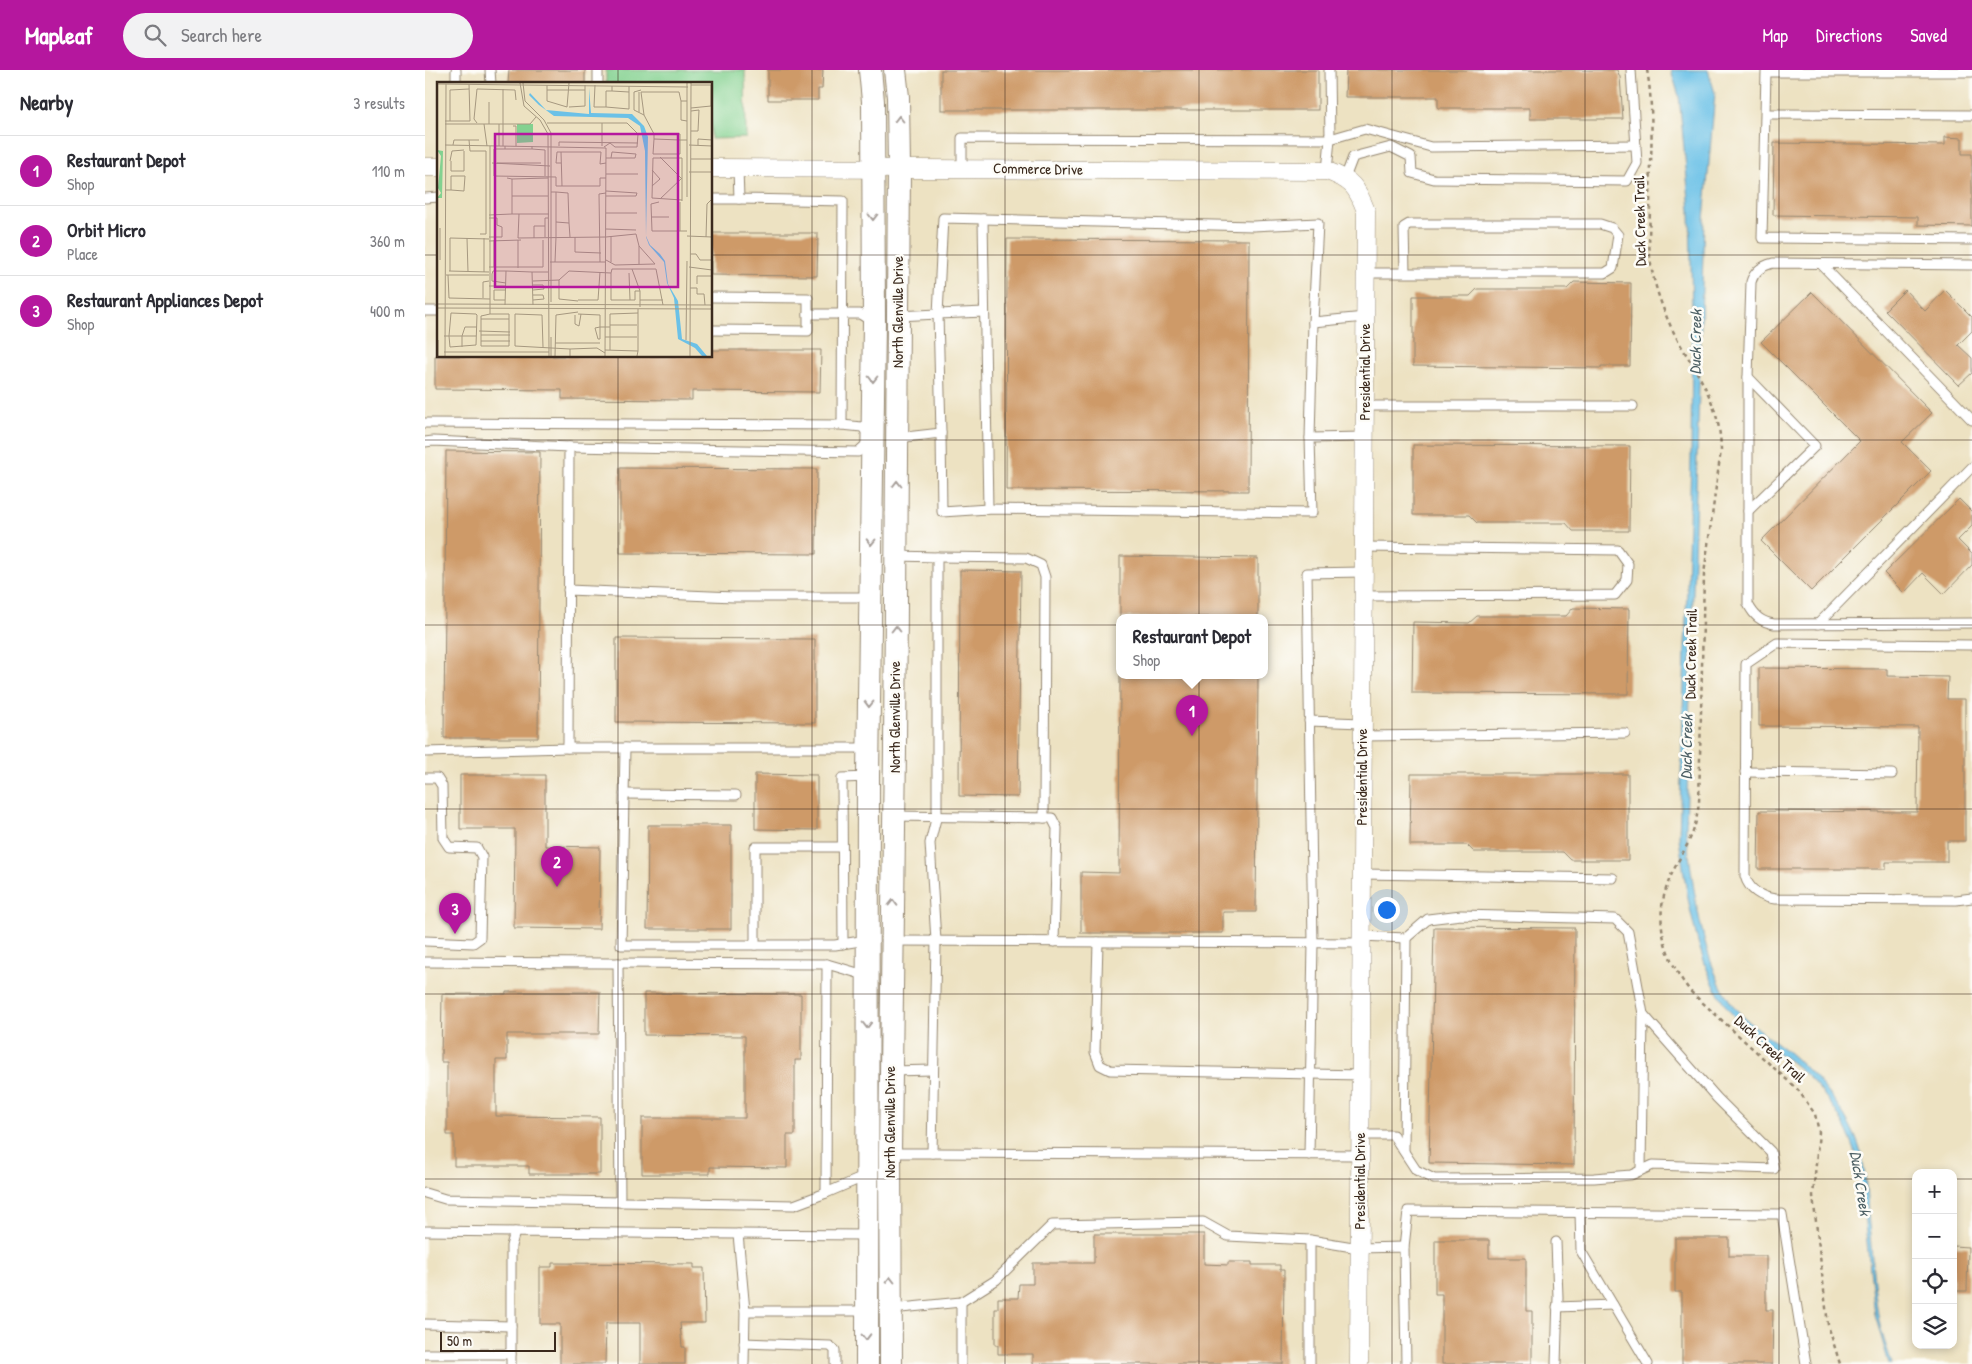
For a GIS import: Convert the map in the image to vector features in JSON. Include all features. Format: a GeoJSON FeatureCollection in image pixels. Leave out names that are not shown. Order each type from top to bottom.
{"type":"FeatureCollection","features":[{"type":"Feature","properties":{"kind":"street","name":"North Glenville Drive"},"geometry":{"type":"LineString","coordinates":[[867,1364],[868,777],[874,322],[873,101],[871,70]]}},
{"type":"Feature","properties":{"kind":"street","name":"North Glenville Drive"},"geometry":{"type":"LineString","coordinates":[[891,1364],[889,1153],[895,748],[899,168],[898,97],[895,70]]}},
{"type":"Feature","properties":{"kind":"street","name":"Commerce Drive"},"geometry":{"type":"LineString","coordinates":[[713,168],[1327,171],[1345,178],[1358,190]]}},
{"type":"Feature","properties":{"kind":"street","name":"Presidential Drive"},"geometry":{"type":"LineString","coordinates":[[1358,190],[1366,211],[1359,1364]]}},
{"type":"Feature","properties":{"kind":"street"},"geometry":{"type":"LineString","coordinates":[[874,322],[889,338],[897,351]]}},
{"type":"Feature","properties":{"kind":"street"},"geometry":{"type":"LineString","coordinates":[[873,438],[897,438]]}},
{"type":"Feature","properties":{"kind":"street"},"geometry":{"type":"LineString","coordinates":[[869,748],[895,748]]}},
{"type":"Feature","properties":{"kind":"street"},"geometry":{"type":"LineString","coordinates":[[868,940],[892,941]]}},
{"type":"Feature","properties":{"kind":"street"},"geometry":{"type":"LineString","coordinates":[[867,976],[892,977]]}},
{"type":"Feature","properties":{"kind":"street"},"geometry":{"type":"LineString","coordinates":[[866,1311],[891,1309]]}},
{"type":"Feature","properties":{"kind":"lane"},"geometry":{"type":"LineString","coordinates":[[1327,171],[1331,139],[1329,70]]}},
{"type":"Feature","properties":{"kind":"lane"},"geometry":{"type":"LineString","coordinates":[[1345,178],[1353,157],[1391,147],[1411,157],[1412,173],[1434,179],[1627,181],[1637,163],[1631,70]]}},
{"type":"Feature","properties":{"kind":"lane"},"geometry":{"type":"LineString","coordinates":[[1972,72],[1765,71],[1766,114],[1762,238],[1972,240]]}},
{"type":"Feature","properties":{"kind":"lane"},"geometry":{"type":"LineString","coordinates":[[1766,114],[1972,115]]}},
{"type":"Feature","properties":{"kind":"lane"},"geometry":{"type":"LineString","coordinates":[[961,168],[962,138],[1331,139],[1365,129],[1431,147],[1636,145]]}},
{"type":"Feature","properties":{"kind":"lane"},"geometry":{"type":"LineString","coordinates":[[1391,147],[1393,137]]}},
{"type":"Feature","properties":{"kind":"lane"},"geometry":{"type":"LineString","coordinates":[[738,168],[739,199]]}},
{"type":"Feature","properties":{"kind":"lane"},"geometry":{"type":"LineString","coordinates":[[713,199],[843,201],[842,425]]}},
{"type":"Feature","properties":{"kind":"lane"},"geometry":{"type":"LineString","coordinates":[[943,218],[1253,226],[1318,223],[1310,438],[1312,512],[988,509],[942,512],[938,314],[943,218]]}},
{"type":"Feature","properties":{"kind":"lane"},"geometry":{"type":"LineString","coordinates":[[983,219],[988,509]]}},
{"type":"Feature","properties":{"kind":"lane"},"geometry":{"type":"LineString","coordinates":[[1365,273],[1405,273],[1605,273],[1613,268],[1618,235],[1612,228],[1600,224],[1409,224],[1405,228],[1405,273]]}},
{"type":"Feature","properties":{"kind":"lane"},"geometry":{"type":"LineString","coordinates":[[1972,265],[1773,263],[1760,268],[1751,282],[1748,377],[1748,599],[1751,610],[1761,620],[1767,622],[1818,624],[1972,623]]}},
{"type":"Feature","properties":{"kind":"lane"},"geometry":{"type":"LineString","coordinates":[[1821,264],[1972,420]]}},
{"type":"Feature","properties":{"kind":"lane"},"geometry":{"type":"LineString","coordinates":[[713,298],[808,298],[808,331],[713,330]]}},
{"type":"Feature","properties":{"kind":"lane"},"geometry":{"type":"LineString","coordinates":[[898,316],[984,312]]}},
{"type":"Feature","properties":{"kind":"lane"},"geometry":{"type":"LineString","coordinates":[[808,314],[860,314],[874,322]]}},
{"type":"Feature","properties":{"kind":"lane"},"geometry":{"type":"LineString","coordinates":[[1313,322],[1365,317]]}},
{"type":"Feature","properties":{"kind":"lane"},"geometry":{"type":"LineString","coordinates":[[1748,377],[1815,446],[1748,511]]}},
{"type":"Feature","properties":{"kind":"lane"},"geometry":{"type":"LineString","coordinates":[[1365,406],[1633,406]]}},
{"type":"Feature","properties":{"kind":"lane"},"geometry":{"type":"LineString","coordinates":[[425,422],[842,425],[862,427],[873,438],[857,452],[569,447],[425,442]]}},
{"type":"Feature","properties":{"kind":"lane"},"geometry":{"type":"LineString","coordinates":[[897,438],[941,433]]}},
{"type":"Feature","properties":{"kind":"lane"},"geometry":{"type":"LineString","coordinates":[[1310,438],[1364,437]]}},
{"type":"Feature","properties":{"kind":"lane"},"geometry":{"type":"LineString","coordinates":[[568,748],[569,447]]}},
{"type":"Feature","properties":{"kind":"lane"},"geometry":{"type":"LineString","coordinates":[[1818,624],[1972,467]]}},
{"type":"Feature","properties":{"kind":"lane"},"geometry":{"type":"LineString","coordinates":[[1363,547],[1618,550],[1628,564],[1627,580],[1615,595],[1363,596]]}},
{"type":"Feature","properties":{"kind":"lane"},"geometry":{"type":"LineString","coordinates":[[896,556],[1026,558],[1041,565],[1045,577],[1044,818]]}},
{"type":"Feature","properties":{"kind":"lane"},"geometry":{"type":"LineString","coordinates":[[932,1153],[936,941],[930,843],[937,815],[937,557]]}},
{"type":"Feature","properties":{"kind":"lane"},"geometry":{"type":"LineString","coordinates":[[1309,1155],[1313,943],[1307,573],[1363,572]]}},
{"type":"Feature","properties":{"kind":"lane"},"geometry":{"type":"LineString","coordinates":[[569,590],[734,597],[870,597]]}},
{"type":"Feature","properties":{"kind":"lane"},"geometry":{"type":"LineString","coordinates":[[1972,644],[1777,643],[1746,664],[1745,772],[1745,876],[1750,887],[1764,898],[1946,900],[1972,898]]}},
{"type":"Feature","properties":{"kind":"lane"},"geometry":{"type":"LineString","coordinates":[[1309,721],[1363,729],[1625,733]]}},
{"type":"Feature","properties":{"kind":"lane"},"geometry":{"type":"LineString","coordinates":[[425,752],[568,748],[869,748]]}},
{"type":"Feature","properties":{"kind":"lane"},"geometry":{"type":"LineString","coordinates":[[625,748],[621,945],[755,946],[843,944],[868,940]]}},
{"type":"Feature","properties":{"kind":"lane"},"geometry":{"type":"LineString","coordinates":[[1745,772],[1892,774]]}},
{"type":"Feature","properties":{"kind":"lane"},"geometry":{"type":"LineString","coordinates":[[843,944],[842,778],[868,777]]}},
{"type":"Feature","properties":{"kind":"lane"},"geometry":{"type":"LineString","coordinates":[[425,778],[437,778],[443,786],[443,838],[449,847],[477,848],[482,857],[480,938],[473,943],[425,941]]}},
{"type":"Feature","properties":{"kind":"lane"},"geometry":{"type":"LineString","coordinates":[[624,794],[736,796]]}},
{"type":"Feature","properties":{"kind":"lane"},"geometry":{"type":"LineString","coordinates":[[894,816],[937,815],[1052,818],[1057,828],[1054,942]]}},
{"type":"Feature","properties":{"kind":"lane"},"geometry":{"type":"LineString","coordinates":[[755,946],[755,847],[843,847]]}},
{"type":"Feature","properties":{"kind":"lane"},"geometry":{"type":"LineString","coordinates":[[1362,874],[1613,878]]}},
{"type":"Feature","properties":{"kind":"lane"},"geometry":{"type":"LineString","coordinates":[[892,941],[1313,943],[1406,938],[1427,919],[1461,914],[1615,919],[1628,932],[1643,1014],[1641,1170]]}},
{"type":"Feature","properties":{"kind":"lane"},"geometry":{"type":"LineString","coordinates":[[1404,1151],[1406,938]]}},
{"type":"Feature","properties":{"kind":"lane"},"geometry":{"type":"LineString","coordinates":[[1098,942],[1095,1052],[1100,1064],[1110,1070],[1360,1075]]}},
{"type":"Feature","properties":{"kind":"lane"},"geometry":{"type":"LineString","coordinates":[[425,962],[827,964],[867,976]]}},
{"type":"Feature","properties":{"kind":"lane"},"geometry":{"type":"LineString","coordinates":[[618,962],[620,1202]]}},
{"type":"Feature","properties":{"kind":"lane"},"geometry":{"type":"LineString","coordinates":[[826,1193],[827,964]]}},
{"type":"Feature","properties":{"kind":"lane"},"geometry":{"type":"LineString","coordinates":[[1360,1135],[1393,1135],[1416,1170],[1434,1179],[1594,1178],[1631,1175],[1653,1165],[1774,1169],[1771,1152],[1717,1098],[1643,1014]]}},
{"type":"Feature","properties":{"kind":"lane"},"geometry":{"type":"LineString","coordinates":[[891,1071],[933,1070]]}},
{"type":"Feature","properties":{"kind":"lane"},"geometry":{"type":"LineString","coordinates":[[889,1153],[1360,1155]]}},
{"type":"Feature","properties":{"kind":"lane"},"geometry":{"type":"LineString","coordinates":[[425,1193],[445,1199],[794,1205],[867,1176]]}},
{"type":"Feature","properties":{"kind":"lane"},"geometry":{"type":"LineString","coordinates":[[1406,1364],[1405,1247],[1408,1211],[1782,1214],[1805,1364]]}},
{"type":"Feature","properties":{"kind":"lane"},"geometry":{"type":"LineString","coordinates":[[1580,1212],[1581,1252],[1648,1364]]}},
{"type":"Feature","properties":{"kind":"lane"},"geometry":{"type":"LineString","coordinates":[[891,1309],[961,1302],[996,1280],[1052,1225],[1203,1222],[1228,1236],[1310,1240],[1359,1248],[1405,1247]]}},
{"type":"Feature","properties":{"kind":"lane"},"geometry":{"type":"LineString","coordinates":[[425,1231],[866,1235]]}},
{"type":"Feature","properties":{"kind":"lane"},"geometry":{"type":"LineString","coordinates":[[511,1364],[511,1246],[515,1232]]}},
{"type":"Feature","properties":{"kind":"lane"},"geometry":{"type":"LineString","coordinates":[[739,1234],[745,1311],[744,1364]]}},
{"type":"Feature","properties":{"kind":"lane"},"geometry":{"type":"LineString","coordinates":[[1310,1240],[1310,1364]]}},
{"type":"Feature","properties":{"kind":"lane"},"geometry":{"type":"LineString","coordinates":[[1556,1242],[1556,1364]]}},
{"type":"Feature","properties":{"kind":"lane"},"geometry":{"type":"LineString","coordinates":[[961,1302],[961,1364]]}},
{"type":"Feature","properties":{"kind":"lane"},"geometry":{"type":"LineString","coordinates":[[1557,1307],[1613,1305]]}},
{"type":"Feature","properties":{"kind":"lane"},"geometry":{"type":"LineString","coordinates":[[745,1311],[866,1311]]}},
{"type":"Feature","properties":{"kind":"lane"},"geometry":{"type":"LineString","coordinates":[[425,1324],[511,1326]]}},
{"type":"Feature","properties":{"kind":"lane"},"geometry":{"type":"LineString","coordinates":[[744,1343],[830,1346],[835,1350],[835,1364]]}},
{"type":"Feature","properties":{"kind":"lane"},"geometry":{"type":"LineString","coordinates":[[425,1354],[511,1354]]}},
{"type":"Feature","properties":{"kind":"path","name":"Duck Creek Trail"},"geometry":{"type":"LineString","coordinates":[[1647,70],[1651,150],[1650,257],[1653,275],[1662,305],[1683,348],[1701,377],[1715,408],[1721,432],[1721,450],[1704,574],[1699,804],[1693,832],[1667,886],[1662,905],[1661,921],[1663,936],[1669,959],[1678,976],[1691,992],[1798,1090],[1815,1114],[1819,1132],[1819,1150],[1813,1196],[1827,1317],[1840,1364]]}},
{"type":"Feature","properties":{"kind":"green space"},"geometry":{"type":"Polygon","coordinates":[[[606,70],[745,70],[746,138],[713,139],[713,82],[606,82],[606,70]]]}},
{"type":"Feature","properties":{"kind":"water","name":"Duck Creek"},"geometry":{"type":"Polygon","coordinates":[[[1671,70],[1708,70],[1715,93],[1704,220],[1686,830],[1695,898],[1707,948],[1724,992],[1743,1016],[1790,1053],[1815,1077],[1845,1116],[1856,1138],[1865,1176],[1879,1321],[1892,1364],[1889,1364],[1875,1315],[1858,1161],[1848,1133],[1841,1119],[1813,1082],[1791,1062],[1745,1028],[1720,997],[1702,954],[1685,882],[1679,838],[1691,459],[1692,315],[1690,210],[1679,96],[1671,70]]]}},
{"type":"Feature","properties":{"kind":"building"},"geometry":{"type":"Polygon","coordinates":[[[509,70],[585,70],[585,82],[508,82],[509,70]]]}},
{"type":"Feature","properties":{"kind":"building"},"geometry":{"type":"Polygon","coordinates":[[[768,70],[823,70],[822,89],[818,89],[818,100],[768,100],[768,70]]]}},
{"type":"Feature","properties":{"kind":"building"},"geometry":{"type":"Polygon","coordinates":[[[941,70],[1318,70],[1318,110],[941,110],[941,70]]]}},
{"type":"Feature","properties":{"kind":"building"},"geometry":{"type":"Polygon","coordinates":[[[1346,70],[1617,70],[1620,77],[1623,119],[1530,119],[1530,108],[1438,108],[1438,97],[1345,97],[1346,70]]]}},
{"type":"Feature","properties":{"kind":"building"},"geometry":{"type":"Polygon","coordinates":[[[1945,137],[1962,138],[1962,154],[1972,154],[1972,226],[1918,225],[1918,217],[1773,215],[1774,143],[1945,145],[1945,137]]]}},
{"type":"Feature","properties":{"kind":"building"},"geometry":{"type":"Polygon","coordinates":[[[713,233],[818,233],[817,276],[713,275],[713,233]]]}},
{"type":"Feature","properties":{"kind":"building"},"geometry":{"type":"Polygon","coordinates":[[[1007,239],[1249,240],[1248,491],[1006,490],[1007,239]]]}},
{"type":"Feature","properties":{"kind":"building"},"geometry":{"type":"Polygon","coordinates":[[[1574,282],[1631,283],[1630,366],[1601,366],[1601,368],[1413,366],[1413,296],[1470,296],[1477,289],[1567,289],[1574,282]]]}},
{"type":"Feature","properties":{"kind":"building"},"geometry":{"type":"Polygon","coordinates":[[[1905,290],[1925,311],[1945,290],[1972,317],[1972,331],[1958,345],[1972,358],[1972,373],[1959,385],[1885,310],[1905,290]]]}},
{"type":"Feature","properties":{"kind":"building"},"geometry":{"type":"Polygon","coordinates":[[[1812,292],[1932,413],[1902,442],[1931,471],[1811,591],[1761,541],[1860,441],[1761,342],[1812,292]]]}},
{"type":"Feature","properties":{"kind":"building"},"geometry":{"type":"Polygon","coordinates":[[[713,350],[821,350],[820,392],[692,391],[692,400],[562,399],[562,390],[435,389],[435,356],[437,358],[713,358],[713,350]]]}},
{"type":"Feature","properties":{"kind":"building"},"geometry":{"type":"Polygon","coordinates":[[[1413,445],[1630,446],[1629,531],[1573,531],[1566,523],[1477,523],[1469,515],[1413,515],[1413,445]]]}},
{"type":"Feature","properties":{"kind":"building"},"geometry":{"type":"Polygon","coordinates":[[[446,451],[540,452],[538,738],[444,738],[446,451]]]}},
{"type":"Feature","properties":{"kind":"building"},"geometry":{"type":"Polygon","coordinates":[[[620,468],[817,469],[816,554],[620,553],[620,468]]]}},
{"type":"Feature","properties":{"kind":"building"},"geometry":{"type":"Polygon","coordinates":[[[1959,499],[1972,512],[1972,526],[1958,540],[1972,554],[1972,565],[1944,594],[1923,573],[1904,593],[1884,573],[1959,499]]]}},
{"type":"Feature","properties":{"kind":"building"},"geometry":{"type":"Polygon","coordinates":[[[1120,556],[1258,558],[1258,614],[1120,614],[1120,556]]]}},
{"type":"Feature","properties":{"kind":"building"},"geometry":{"type":"Polygon","coordinates":[[[960,570],[1021,571],[1018,797],[959,796],[960,570]]]}},
{"type":"Feature","properties":{"kind":"building"},"geometry":{"type":"Polygon","coordinates":[[[1573,608],[1629,609],[1628,694],[1412,693],[1413,622],[1469,623],[1477,616],[1566,616],[1573,608]]]}},
{"type":"Feature","properties":{"kind":"building"},"geometry":{"type":"Polygon","coordinates":[[[616,638],[815,639],[815,723],[616,722],[616,638]]]}},
{"type":"Feature","properties":{"kind":"building"},"geometry":{"type":"Polygon","coordinates":[[[1759,668],[1887,669],[1887,676],[1948,677],[1947,699],[1965,699],[1965,841],[1947,841],[1947,862],[1886,862],[1886,869],[1758,869],[1759,811],[1917,812],[1918,727],[1759,726],[1759,668]]]}},
{"type":"Feature","properties":{"kind":"building"},"geometry":{"type":"Polygon","coordinates":[[[1120,679],[1258,679],[1256,912],[1223,912],[1223,933],[1081,933],[1081,872],[1119,873],[1120,679]]]}},
{"type":"Feature","properties":{"kind":"building"},"geometry":{"type":"Polygon","coordinates":[[[755,774],[817,775],[817,830],[755,829],[755,774]]]}},
{"type":"Feature","properties":{"kind":"building"},"geometry":{"type":"Polygon","coordinates":[[[1411,774],[1628,774],[1628,860],[1571,860],[1563,852],[1474,852],[1467,845],[1410,845],[1411,774]]]}},
{"type":"Feature","properties":{"kind":"building"},"geometry":{"type":"Polygon","coordinates":[[[460,775],[545,775],[545,846],[600,847],[599,929],[514,928],[515,829],[460,829],[460,775]]]}},
{"type":"Feature","properties":{"kind":"building"},"geometry":{"type":"Polygon","coordinates":[[[648,825],[731,825],[731,929],[647,929],[648,825]]]}},
{"type":"Feature","properties":{"kind":"building"},"geometry":{"type":"Polygon","coordinates":[[[1434,927],[1575,928],[1574,1165],[1429,1163],[1434,927]]]}},
{"type":"Feature","properties":{"kind":"building"},"geometry":{"type":"Polygon","coordinates":[[[506,992],[600,992],[599,1034],[507,1034],[507,1060],[496,1060],[496,1116],[600,1117],[600,1174],[529,1174],[529,1166],[454,1166],[454,1135],[447,1135],[447,1062],[441,1062],[442,994],[506,994],[506,992]]]}},
{"type":"Feature","properties":{"kind":"building"},"geometry":{"type":"Polygon","coordinates":[[[644,993],[801,994],[801,1060],[795,1060],[795,1135],[787,1135],[787,1168],[710,1167],[710,1174],[642,1174],[642,1118],[745,1118],[745,1036],[644,1035],[644,993]]]}},
{"type":"Feature","properties":{"kind":"building"},"geometry":{"type":"Polygon","coordinates":[[[1094,1234],[1204,1234],[1204,1264],[1228,1265],[1228,1262],[1252,1262],[1252,1265],[1280,1265],[1280,1270],[1284,1270],[1283,1364],[1033,1364],[1033,1354],[998,1354],[998,1345],[995,1345],[995,1309],[998,1309],[998,1298],[1018,1298],[1019,1284],[1033,1284],[1033,1263],[1094,1263],[1094,1234]]]}},
{"type":"Feature","properties":{"kind":"building"},"geometry":{"type":"Polygon","coordinates":[[[1675,1238],[1729,1238],[1729,1256],[1766,1256],[1766,1310],[1773,1310],[1772,1364],[1682,1364],[1682,1292],[1675,1292],[1675,1238]]]}},
{"type":"Feature","properties":{"kind":"building"},"geometry":{"type":"Polygon","coordinates":[[[1435,1240],[1489,1240],[1489,1258],[1526,1258],[1526,1311],[1532,1311],[1532,1364],[1442,1364],[1442,1294],[1435,1294],[1435,1240]]]}},
{"type":"Feature","properties":{"kind":"building"},"geometry":{"type":"Polygon","coordinates":[[[1957,1246],[1968,1247],[1967,1291],[1957,1291],[1957,1246]]]}},
{"type":"Feature","properties":{"kind":"building"},"geometry":{"type":"Polygon","coordinates":[[[552,1263],[694,1264],[694,1268],[704,1268],[705,1323],[680,1323],[682,1347],[685,1347],[685,1364],[640,1364],[640,1323],[606,1323],[605,1364],[560,1364],[560,1324],[540,1324],[540,1267],[552,1267],[552,1263]]]}},
{"type":"Feature","properties":{"kind":"place","name":"Restaurant Depot"},"geometry":{"type":"Point","coordinates":[1192,736]}},
{"type":"Feature","properties":{"kind":"place","name":"Orbit Micro"},"geometry":{"type":"Point","coordinates":[557,887]}},
{"type":"Feature","properties":{"kind":"place","name":"Restaurant Appliances Depot"},"geometry":{"type":"Point","coordinates":[455,934]}}]}
